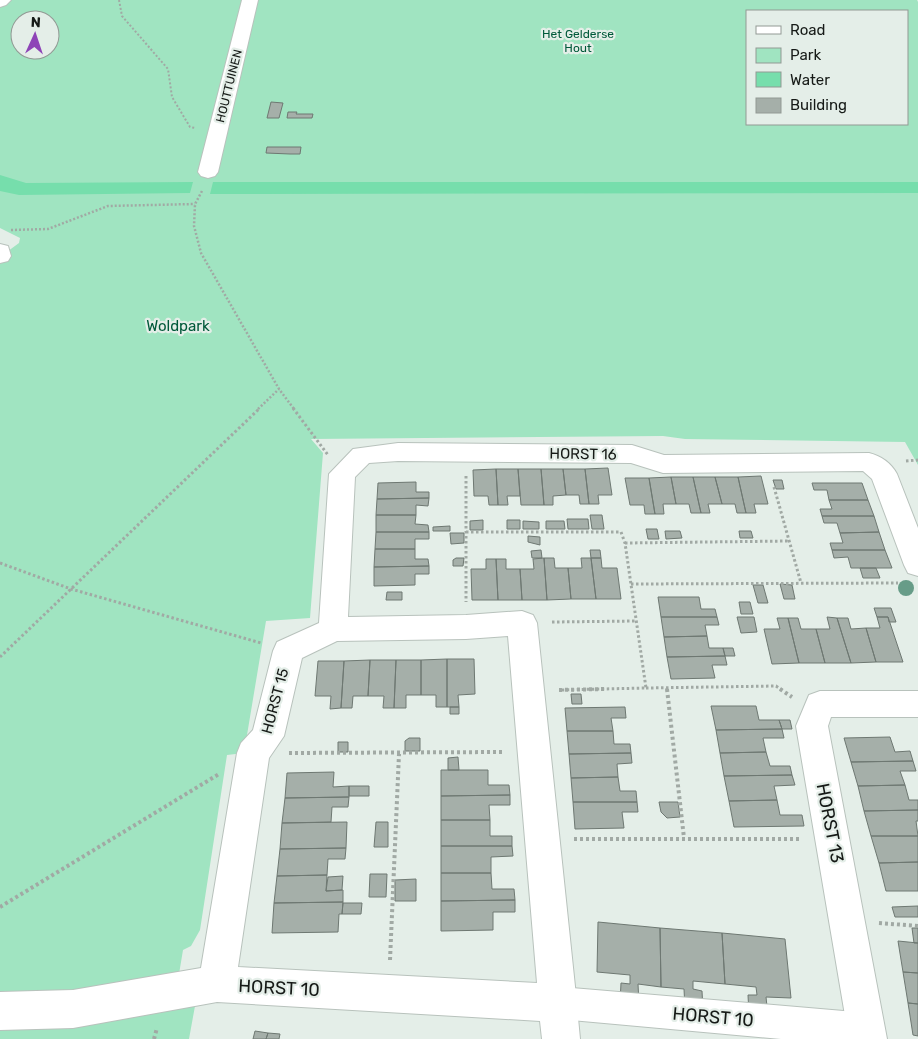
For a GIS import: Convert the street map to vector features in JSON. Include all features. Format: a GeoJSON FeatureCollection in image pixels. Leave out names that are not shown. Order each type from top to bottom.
{"type":"FeatureCollection","features":[{"type":"Feature","properties":{"kind":"street","name":"HOUTTUINEN"},"geometry":{"type":"LineString","coordinates":[[208,172],[250,0]]}},
{"type":"Feature","properties":{"kind":"street"},"geometry":{"type":"LineString","coordinates":[[0,251],[0,256]]}},
{"type":"Feature","properties":{"kind":"street","name":"HORST 16"},"geometry":{"type":"LineString","coordinates":[[342,474],[362,455],[398,452],[632,454],[663,464],[868,462],[884,474],[913,574]]}},
{"type":"Feature","properties":{"kind":"street"},"geometry":{"type":"LineString","coordinates":[[333,629],[342,474]]}},
{"type":"Feature","properties":{"kind":"street"},"geometry":{"type":"LineString","coordinates":[[522,623],[536,751],[560,1021]]}},
{"type":"Feature","properties":{"kind":"street","name":"HORST 15"},"geometry":{"type":"LineString","coordinates":[[217,984],[254,753],[268,736],[288,651],[333,629],[466,627],[522,623]]}},
{"type":"Feature","properties":{"kind":"street"},"geometry":{"type":"LineString","coordinates":[[816,714],[820,704],[918,704]]}},
{"type":"Feature","properties":{"kind":"street","name":"HORST 13"},"geometry":{"type":"LineString","coordinates":[[816,714],[812,726],[868,1035]]}},
{"type":"Feature","properties":{"kind":"street","name":"HORST 10"},"geometry":{"type":"LineString","coordinates":[[0,1011],[72,1009],[217,984],[389,995],[560,1021],[868,1035]]}},
{"type":"Feature","properties":{"kind":"path"},"geometry":{"type":"LineString","coordinates":[[119,0],[122,16],[168,69],[172,97],[190,127],[218,132]]}},
{"type":"Feature","properties":{"kind":"path"},"geometry":{"type":"LineString","coordinates":[[10,230],[48,229],[108,206],[195,204],[194,226],[201,254],[280,389],[342,474]]}},
{"type":"Feature","properties":{"kind":"path"},"geometry":{"type":"LineString","coordinates":[[0,657],[280,389]]}},
{"type":"Feature","properties":{"kind":"path"},"geometry":{"type":"LineString","coordinates":[[466,452],[466,627]]}},
{"type":"Feature","properties":{"kind":"path"},"geometry":{"type":"LineString","coordinates":[[767,463],[801,583]]}},
{"type":"Feature","properties":{"kind":"path"},"geometry":{"type":"LineString","coordinates":[[466,532],[621,532],[628,561],[646,688]]}},
{"type":"Feature","properties":{"kind":"path"},"geometry":{"type":"LineString","coordinates":[[625,543],[789,541]]}},
{"type":"Feature","properties":{"kind":"path"},"geometry":{"type":"LineString","coordinates":[[0,563],[72,589],[288,651]]}},
{"type":"Feature","properties":{"kind":"path"},"geometry":{"type":"LineString","coordinates":[[631,584],[801,583],[913,574]]}},
{"type":"Feature","properties":{"kind":"path"},"geometry":{"type":"LineString","coordinates":[[522,623],[637,621]]}},
{"type":"Feature","properties":{"kind":"path"},"geometry":{"type":"LineString","coordinates":[[530,691],[776,686],[816,714]]}},
{"type":"Feature","properties":{"kind":"path"},"geometry":{"type":"LineString","coordinates":[[667,688],[684,838]]}},
{"type":"Feature","properties":{"kind":"path"},"geometry":{"type":"LineString","coordinates":[[0,907],[254,753],[399,754],[536,751]]}},
{"type":"Feature","properties":{"kind":"path"},"geometry":{"type":"LineString","coordinates":[[389,995],[399,754]]}},
{"type":"Feature","properties":{"kind":"path"},"geometry":{"type":"LineString","coordinates":[[544,840],[684,838],[833,840]]}},
{"type":"Feature","properties":{"kind":"path"},"geometry":{"type":"LineString","coordinates":[[848,921],[918,926]]}},
{"type":"Feature","properties":{"kind":"green space","name":"Woldpark"},"geometry":{"type":"Polygon","coordinates":[[[0,0],[917,0],[918,2],[918,465],[905,442],[685,439],[663,436],[311,439],[323,453],[310,618],[266,621],[244,753],[227,755],[200,930],[191,946],[183,950],[174,1004],[195,1006],[189,1039],[0,1039],[0,257],[19,243],[20,238],[0,228],[0,0]]]}},
{"type":"Feature","properties":{"kind":"water"},"geometry":{"type":"Polygon","coordinates":[[[0,175],[26,183],[193,182],[190,193],[19,195],[0,191],[0,175]]]}},
{"type":"Feature","properties":{"kind":"water"},"geometry":{"type":"Polygon","coordinates":[[[213,182],[918,182],[918,193],[210,194],[213,182]]]}},
{"type":"Feature","properties":{"kind":"building"},"geometry":{"type":"Polygon","coordinates":[[[271,102],[283,103],[279,118],[267,118],[271,102]]]}},
{"type":"Feature","properties":{"kind":"building"},"geometry":{"type":"Polygon","coordinates":[[[288,112],[313,114],[312,118],[287,118],[288,112]]]}},
{"type":"Feature","properties":{"kind":"building"},"geometry":{"type":"Polygon","coordinates":[[[267,147],[301,147],[300,154],[290,154],[266,153],[267,147]]]}},
{"type":"Feature","properties":{"kind":"building"},"geometry":{"type":"Polygon","coordinates":[[[608,468],[612,495],[598,495],[599,504],[589,504],[585,469],[608,468]]]}},
{"type":"Feature","properties":{"kind":"building"},"geometry":{"type":"Polygon","coordinates":[[[496,469],[518,469],[520,496],[507,496],[508,505],[498,505],[496,469]]]}},
{"type":"Feature","properties":{"kind":"building"},"geometry":{"type":"Polygon","coordinates":[[[496,469],[498,505],[489,505],[488,496],[474,496],[473,470],[496,469]]]}},
{"type":"Feature","properties":{"kind":"building"},"geometry":{"type":"Polygon","coordinates":[[[518,469],[541,469],[544,505],[521,505],[518,469]]]}},
{"type":"Feature","properties":{"kind":"building"},"geometry":{"type":"Polygon","coordinates":[[[541,469],[563,469],[566,495],[553,496],[553,505],[544,505],[541,469]]]}},
{"type":"Feature","properties":{"kind":"building"},"geometry":{"type":"Polygon","coordinates":[[[563,469],[585,469],[589,504],[580,504],[579,495],[566,495],[563,469]]]}},
{"type":"Feature","properties":{"kind":"building"},"geometry":{"type":"Polygon","coordinates":[[[761,476],[768,504],[754,504],[756,513],[746,513],[738,477],[761,476]]]}},
{"type":"Feature","properties":{"kind":"building"},"geometry":{"type":"Polygon","coordinates":[[[671,477],[693,477],[701,513],[691,513],[689,504],[676,504],[671,477]]]}},
{"type":"Feature","properties":{"kind":"building"},"geometry":{"type":"Polygon","coordinates":[[[671,477],[676,504],[663,504],[664,514],[655,514],[649,478],[671,477]]]}},
{"type":"Feature","properties":{"kind":"building"},"geometry":{"type":"Polygon","coordinates":[[[693,477],[715,477],[722,504],[708,504],[710,513],[701,513],[693,477]]]}},
{"type":"Feature","properties":{"kind":"building"},"geometry":{"type":"Polygon","coordinates":[[[715,477],[738,477],[746,513],[737,513],[735,504],[722,504],[715,477]]]}},
{"type":"Feature","properties":{"kind":"building"},"geometry":{"type":"Polygon","coordinates":[[[625,478],[649,478],[655,514],[645,514],[644,505],[630,505],[625,478]]]}},
{"type":"Feature","properties":{"kind":"building"},"geometry":{"type":"Polygon","coordinates":[[[773,480],[782,480],[784,489],[776,489],[773,480]]]}},
{"type":"Feature","properties":{"kind":"building"},"geometry":{"type":"Polygon","coordinates":[[[416,482],[416,492],[429,492],[429,498],[377,499],[378,483],[416,482]]]}},
{"type":"Feature","properties":{"kind":"building"},"geometry":{"type":"Polygon","coordinates":[[[812,483],[862,483],[868,500],[829,500],[827,490],[814,490],[812,483]]]}},
{"type":"Feature","properties":{"kind":"building"},"geometry":{"type":"Polygon","coordinates":[[[429,498],[428,506],[416,505],[416,515],[376,515],[377,499],[429,498]]]}},
{"type":"Feature","properties":{"kind":"building"},"geometry":{"type":"Polygon","coordinates":[[[829,500],[868,500],[874,516],[822,516],[820,509],[832,509],[829,500]]]}},
{"type":"Feature","properties":{"kind":"building"},"geometry":{"type":"Polygon","coordinates":[[[376,515],[416,515],[415,524],[428,525],[429,532],[376,532],[376,515]]]}},
{"type":"Feature","properties":{"kind":"building"},"geometry":{"type":"Polygon","coordinates":[[[590,515],[602,515],[604,529],[592,529],[590,515]]]}},
{"type":"Feature","properties":{"kind":"building"},"geometry":{"type":"Polygon","coordinates":[[[822,516],[874,516],[879,532],[840,533],[837,523],[824,523],[822,516]]]}},
{"type":"Feature","properties":{"kind":"building"},"geometry":{"type":"Polygon","coordinates":[[[567,519],[588,519],[589,529],[568,529],[567,519]]]}},
{"type":"Feature","properties":{"kind":"building"},"geometry":{"type":"Polygon","coordinates":[[[483,520],[483,530],[470,530],[470,521],[483,520]]]}},
{"type":"Feature","properties":{"kind":"building"},"geometry":{"type":"Polygon","coordinates":[[[507,520],[520,520],[520,529],[507,529],[507,520]]]}},
{"type":"Feature","properties":{"kind":"building"},"geometry":{"type":"Polygon","coordinates":[[[523,521],[539,522],[539,529],[523,529],[523,521]]]}},
{"type":"Feature","properties":{"kind":"building"},"geometry":{"type":"Polygon","coordinates":[[[546,521],[564,521],[565,529],[546,529],[546,521]]]}},
{"type":"Feature","properties":{"kind":"building"},"geometry":{"type":"Polygon","coordinates":[[[450,526],[450,531],[433,531],[433,527],[450,526]]]}},
{"type":"Feature","properties":{"kind":"building"},"geometry":{"type":"Polygon","coordinates":[[[646,529],[657,529],[659,539],[648,539],[646,529]]]}},
{"type":"Feature","properties":{"kind":"building"},"geometry":{"type":"Polygon","coordinates":[[[665,531],[680,531],[682,538],[666,539],[665,531]]]}},
{"type":"Feature","properties":{"kind":"building"},"geometry":{"type":"Polygon","coordinates":[[[739,531],[751,531],[753,538],[740,538],[739,531]]]}},
{"type":"Feature","properties":{"kind":"building"},"geometry":{"type":"Polygon","coordinates":[[[376,532],[429,532],[429,539],[415,539],[415,549],[375,549],[376,532]]]}},
{"type":"Feature","properties":{"kind":"building"},"geometry":{"type":"Polygon","coordinates":[[[879,532],[885,550],[832,550],[830,543],[843,543],[840,533],[879,532]]]}},
{"type":"Feature","properties":{"kind":"building"},"geometry":{"type":"Polygon","coordinates":[[[450,533],[464,533],[464,543],[451,544],[450,533]]]}},
{"type":"Feature","properties":{"kind":"building"},"geometry":{"type":"Polygon","coordinates":[[[528,536],[540,537],[540,545],[528,542],[528,536]]]}},
{"type":"Feature","properties":{"kind":"building"},"geometry":{"type":"Polygon","coordinates":[[[375,549],[415,549],[415,559],[428,559],[429,566],[374,567],[375,549]]]}},
{"type":"Feature","properties":{"kind":"building"},"geometry":{"type":"Polygon","coordinates":[[[541,550],[542,558],[532,558],[531,551],[541,550]]]}},
{"type":"Feature","properties":{"kind":"building"},"geometry":{"type":"Polygon","coordinates":[[[590,550],[600,550],[601,558],[591,558],[590,550]]]}},
{"type":"Feature","properties":{"kind":"building"},"geometry":{"type":"Polygon","coordinates":[[[832,550],[885,550],[892,568],[851,568],[848,557],[834,558],[832,550]]]}},
{"type":"Feature","properties":{"kind":"building"},"geometry":{"type":"Polygon","coordinates":[[[464,558],[463,566],[453,566],[453,560],[464,558]]]}},
{"type":"Feature","properties":{"kind":"building"},"geometry":{"type":"Polygon","coordinates":[[[544,558],[554,558],[555,568],[568,568],[571,599],[547,600],[544,558]]]}},
{"type":"Feature","properties":{"kind":"building"},"geometry":{"type":"Polygon","coordinates":[[[544,558],[547,600],[522,600],[520,569],[534,569],[533,559],[544,558]]]}},
{"type":"Feature","properties":{"kind":"building"},"geometry":{"type":"Polygon","coordinates":[[[581,558],[591,558],[596,599],[571,599],[568,568],[582,568],[581,558]]]}},
{"type":"Feature","properties":{"kind":"building"},"geometry":{"type":"Polygon","coordinates":[[[591,558],[601,558],[602,568],[617,568],[621,599],[596,599],[591,558]]]}},
{"type":"Feature","properties":{"kind":"building"},"geometry":{"type":"Polygon","coordinates":[[[486,559],[496,559],[498,600],[472,600],[471,569],[486,569],[486,559]]]}},
{"type":"Feature","properties":{"kind":"building"},"geometry":{"type":"Polygon","coordinates":[[[496,559],[506,559],[506,569],[520,569],[522,600],[498,600],[496,559]]]}},
{"type":"Feature","properties":{"kind":"building"},"geometry":{"type":"Polygon","coordinates":[[[429,566],[429,574],[415,574],[415,585],[374,586],[374,567],[429,566]]]}},
{"type":"Feature","properties":{"kind":"building"},"geometry":{"type":"Polygon","coordinates":[[[860,568],[876,568],[880,578],[863,578],[860,568]]]}},
{"type":"Feature","properties":{"kind":"building"},"geometry":{"type":"Polygon","coordinates":[[[780,584],[792,585],[795,599],[784,599],[780,584]]]}},
{"type":"Feature","properties":{"kind":"building"},"geometry":{"type":"Polygon","coordinates":[[[753,585],[763,585],[768,603],[758,603],[753,585]]]}},
{"type":"Feature","properties":{"kind":"building"},"geometry":{"type":"Polygon","coordinates":[[[387,592],[402,592],[402,600],[386,600],[387,592]]]}},
{"type":"Feature","properties":{"kind":"building"},"geometry":{"type":"Polygon","coordinates":[[[658,597],[699,597],[701,609],[715,609],[717,617],[661,617],[658,597]]]}},
{"type":"Feature","properties":{"kind":"building"},"geometry":{"type":"Polygon","coordinates":[[[739,602],[750,602],[753,614],[741,614],[739,602]]]}},
{"type":"Feature","properties":{"kind":"building"},"geometry":{"type":"Polygon","coordinates":[[[874,608],[891,608],[896,622],[889,622],[888,617],[877,617],[874,608]]]}},
{"type":"Feature","properties":{"kind":"building"},"geometry":{"type":"Polygon","coordinates":[[[661,617],[717,617],[719,625],[705,625],[707,636],[664,637],[661,617]]]}},
{"type":"Feature","properties":{"kind":"building"},"geometry":{"type":"Polygon","coordinates":[[[737,617],[754,617],[757,632],[741,633],[737,617]]]}},
{"type":"Feature","properties":{"kind":"building"},"geometry":{"type":"Polygon","coordinates":[[[827,617],[837,618],[851,663],[825,663],[816,629],[830,629],[827,617]]]}},
{"type":"Feature","properties":{"kind":"building"},"geometry":{"type":"Polygon","coordinates":[[[877,617],[888,617],[903,662],[876,662],[866,628],[880,628],[877,617]]]}},
{"type":"Feature","properties":{"kind":"building"},"geometry":{"type":"Polygon","coordinates":[[[777,618],[788,618],[799,663],[772,664],[764,629],[780,629],[777,618]]]}},
{"type":"Feature","properties":{"kind":"building"},"geometry":{"type":"Polygon","coordinates":[[[788,618],[798,618],[801,629],[816,629],[825,663],[799,663],[788,618]]]}},
{"type":"Feature","properties":{"kind":"building"},"geometry":{"type":"Polygon","coordinates":[[[837,618],[848,618],[851,629],[866,628],[876,662],[851,663],[837,618]]]}},
{"type":"Feature","properties":{"kind":"building"},"geometry":{"type":"Polygon","coordinates":[[[707,636],[709,648],[723,648],[725,656],[667,657],[664,637],[707,636]]]}},
{"type":"Feature","properties":{"kind":"building"},"geometry":{"type":"Polygon","coordinates":[[[723,648],[733,648],[735,656],[725,656],[723,648]]]}},
{"type":"Feature","properties":{"kind":"building"},"geometry":{"type":"Polygon","coordinates":[[[725,656],[727,665],[712,665],[715,678],[671,679],[667,657],[725,656]]]}},
{"type":"Feature","properties":{"kind":"building"},"geometry":{"type":"Polygon","coordinates":[[[447,659],[447,707],[436,707],[436,695],[421,695],[421,660],[447,659]]]}},
{"type":"Feature","properties":{"kind":"building"},"geometry":{"type":"Polygon","coordinates":[[[447,659],[474,659],[475,694],[458,695],[459,707],[447,707],[447,659]]]}},
{"type":"Feature","properties":{"kind":"building"},"geometry":{"type":"Polygon","coordinates":[[[370,660],[368,696],[353,696],[352,708],[341,708],[344,661],[370,660]]]}},
{"type":"Feature","properties":{"kind":"building"},"geometry":{"type":"Polygon","coordinates":[[[370,660],[396,660],[394,708],[383,708],[384,696],[368,696],[370,660]]]}},
{"type":"Feature","properties":{"kind":"building"},"geometry":{"type":"Polygon","coordinates":[[[396,660],[421,660],[421,695],[406,695],[406,708],[394,708],[396,660]]]}},
{"type":"Feature","properties":{"kind":"building"},"geometry":{"type":"Polygon","coordinates":[[[318,661],[344,661],[341,708],[330,709],[331,696],[315,696],[318,661]]]}},
{"type":"Feature","properties":{"kind":"building"},"geometry":{"type":"Polygon","coordinates":[[[571,694],[581,694],[582,704],[572,704],[571,694]]]}},
{"type":"Feature","properties":{"kind":"building"},"geometry":{"type":"Polygon","coordinates":[[[711,706],[756,706],[759,720],[779,720],[782,729],[716,730],[711,706]]]}},
{"type":"Feature","properties":{"kind":"building"},"geometry":{"type":"Polygon","coordinates":[[[450,707],[459,707],[459,714],[450,714],[450,707]]]}},
{"type":"Feature","properties":{"kind":"building"},"geometry":{"type":"Polygon","coordinates":[[[625,707],[626,718],[611,718],[613,731],[567,731],[565,708],[625,707]]]}},
{"type":"Feature","properties":{"kind":"building"},"geometry":{"type":"Polygon","coordinates":[[[779,720],[790,720],[792,729],[782,729],[779,720]]]}},
{"type":"Feature","properties":{"kind":"building"},"geometry":{"type":"Polygon","coordinates":[[[782,729],[784,738],[763,738],[766,752],[720,753],[716,730],[782,729]]]}},
{"type":"Feature","properties":{"kind":"building"},"geometry":{"type":"Polygon","coordinates":[[[567,731],[613,731],[614,744],[630,744],[631,753],[569,754],[567,731]]]}},
{"type":"Feature","properties":{"kind":"building"},"geometry":{"type":"Polygon","coordinates":[[[890,737],[895,752],[910,751],[913,761],[851,762],[844,738],[890,737]]]}},
{"type":"Feature","properties":{"kind":"building"},"geometry":{"type":"Polygon","coordinates":[[[409,738],[420,738],[420,751],[405,751],[405,741],[409,738]]]}},
{"type":"Feature","properties":{"kind":"building"},"geometry":{"type":"Polygon","coordinates":[[[338,742],[348,742],[348,752],[338,752],[338,742]]]}},
{"type":"Feature","properties":{"kind":"building"},"geometry":{"type":"Polygon","coordinates":[[[766,752],[770,766],[790,766],[792,775],[724,776],[720,753],[766,752]]]}},
{"type":"Feature","properties":{"kind":"building"},"geometry":{"type":"Polygon","coordinates":[[[631,753],[632,763],[617,764],[618,777],[571,778],[569,754],[631,753]]]}},
{"type":"Feature","properties":{"kind":"building"},"geometry":{"type":"Polygon","coordinates":[[[458,757],[459,770],[448,770],[448,758],[458,757]]]}},
{"type":"Feature","properties":{"kind":"building"},"geometry":{"type":"Polygon","coordinates":[[[913,761],[916,771],[900,771],[905,785],[858,786],[851,762],[913,761]]]}},
{"type":"Feature","properties":{"kind":"building"},"geometry":{"type":"Polygon","coordinates":[[[441,770],[488,770],[488,785],[509,785],[510,795],[441,796],[441,770]]]}},
{"type":"Feature","properties":{"kind":"building"},"geometry":{"type":"Polygon","coordinates":[[[334,772],[333,787],[349,786],[349,797],[285,798],[287,773],[334,772]]]}},
{"type":"Feature","properties":{"kind":"building"},"geometry":{"type":"Polygon","coordinates":[[[792,775],[795,785],[774,786],[777,800],[729,801],[724,776],[792,775]]]}},
{"type":"Feature","properties":{"kind":"building"},"geometry":{"type":"Polygon","coordinates":[[[618,777],[620,791],[636,791],[637,802],[573,802],[571,778],[618,777]]]}},
{"type":"Feature","properties":{"kind":"building"},"geometry":{"type":"Polygon","coordinates":[[[905,785],[909,800],[918,800],[918,810],[864,811],[858,786],[905,785]]]}},
{"type":"Feature","properties":{"kind":"building"},"geometry":{"type":"Polygon","coordinates":[[[349,786],[369,786],[369,796],[349,796],[349,786]]]}},
{"type":"Feature","properties":{"kind":"building"},"geometry":{"type":"Polygon","coordinates":[[[510,795],[510,805],[489,805],[490,820],[441,820],[441,796],[510,795]]]}},
{"type":"Feature","properties":{"kind":"building"},"geometry":{"type":"Polygon","coordinates":[[[349,797],[348,807],[332,807],[331,822],[282,823],[285,798],[349,797]]]}},
{"type":"Feature","properties":{"kind":"building"},"geometry":{"type":"Polygon","coordinates":[[[777,800],[780,815],[802,815],[804,826],[734,827],[729,801],[777,800]]]}},
{"type":"Feature","properties":{"kind":"building"},"geometry":{"type":"Polygon","coordinates":[[[573,802],[637,802],[638,812],[622,812],[624,828],[575,829],[573,802]]]}},
{"type":"Feature","properties":{"kind":"building"},"geometry":{"type":"Polygon","coordinates":[[[659,802],[678,802],[680,817],[667,818],[661,812],[659,802]]]}},
{"type":"Feature","properties":{"kind":"building"},"geometry":{"type":"Polygon","coordinates":[[[918,810],[918,821],[916,821],[918,836],[871,836],[864,811],[918,810]]]}},
{"type":"Feature","properties":{"kind":"building"},"geometry":{"type":"Polygon","coordinates":[[[441,820],[490,820],[490,836],[512,836],[512,846],[441,846],[441,820]]]}},
{"type":"Feature","properties":{"kind":"building"},"geometry":{"type":"Polygon","coordinates":[[[347,822],[346,848],[280,849],[282,823],[347,822]]]}},
{"type":"Feature","properties":{"kind":"building"},"geometry":{"type":"Polygon","coordinates":[[[376,822],[388,822],[388,847],[374,847],[376,822]]]}},
{"type":"Feature","properties":{"kind":"building"},"geometry":{"type":"Polygon","coordinates":[[[871,836],[918,836],[918,862],[879,863],[871,836]]]}},
{"type":"Feature","properties":{"kind":"building"},"geometry":{"type":"Polygon","coordinates":[[[441,846],[512,846],[513,856],[491,857],[491,873],[441,873],[441,846]]]}},
{"type":"Feature","properties":{"kind":"building"},"geometry":{"type":"Polygon","coordinates":[[[346,848],[345,859],[328,859],[327,875],[277,876],[280,849],[346,848]]]}},
{"type":"Feature","properties":{"kind":"building"},"geometry":{"type":"Polygon","coordinates":[[[918,862],[918,891],[886,891],[879,863],[918,862]]]}},
{"type":"Feature","properties":{"kind":"building"},"geometry":{"type":"Polygon","coordinates":[[[441,873],[491,873],[492,889],[514,889],[515,900],[441,901],[441,873]]]}},
{"type":"Feature","properties":{"kind":"building"},"geometry":{"type":"Polygon","coordinates":[[[370,874],[387,874],[386,897],[369,897],[370,874]]]}},
{"type":"Feature","properties":{"kind":"building"},"geometry":{"type":"Polygon","coordinates":[[[327,875],[326,891],[343,890],[343,902],[274,903],[277,876],[327,875]]]}},
{"type":"Feature","properties":{"kind":"building"},"geometry":{"type":"Polygon","coordinates":[[[343,876],[342,890],[326,891],[328,877],[343,876]]]}},
{"type":"Feature","properties":{"kind":"building"},"geometry":{"type":"Polygon","coordinates":[[[416,879],[416,901],[395,901],[395,880],[416,879]]]}},
{"type":"Feature","properties":{"kind":"building"},"geometry":{"type":"Polygon","coordinates":[[[515,900],[515,912],[493,912],[493,930],[441,931],[441,901],[515,900]]]}},
{"type":"Feature","properties":{"kind":"building"},"geometry":{"type":"Polygon","coordinates":[[[343,902],[342,914],[339,914],[338,932],[272,933],[274,903],[343,902]]]}},
{"type":"Feature","properties":{"kind":"building"},"geometry":{"type":"Polygon","coordinates":[[[343,903],[362,903],[361,914],[342,914],[343,903]]]}},
{"type":"Feature","properties":{"kind":"building"},"geometry":{"type":"Polygon","coordinates":[[[918,906],[918,917],[895,917],[892,907],[918,906]]]}},
{"type":"Feature","properties":{"kind":"building"},"geometry":{"type":"Polygon","coordinates":[[[598,922],[660,928],[661,987],[638,984],[639,1004],[620,1003],[621,983],[630,984],[630,975],[597,972],[598,922]]]}},
{"type":"Feature","properties":{"kind":"building"},"geometry":{"type":"Polygon","coordinates":[[[660,928],[722,933],[725,984],[693,981],[693,989],[702,991],[703,1010],[685,1009],[684,989],[661,987],[660,928]]]}},
{"type":"Feature","properties":{"kind":"building"},"geometry":{"type":"Polygon","coordinates":[[[912,928],[918,928],[918,943],[914,943],[912,928]]]}},
{"type":"Feature","properties":{"kind":"building"},"geometry":{"type":"Polygon","coordinates":[[[722,933],[785,939],[791,998],[766,997],[768,1016],[749,1015],[748,995],[757,995],[756,987],[725,984],[722,933]]]}},
{"type":"Feature","properties":{"kind":"building"},"geometry":{"type":"Polygon","coordinates":[[[898,941],[918,943],[918,973],[903,972],[898,941]]]}},
{"type":"Feature","properties":{"kind":"building"},"geometry":{"type":"Polygon","coordinates":[[[903,972],[918,973],[918,1004],[908,1003],[903,972]]]}},
{"type":"Feature","properties":{"kind":"building"},"geometry":{"type":"Polygon","coordinates":[[[908,1003],[918,1004],[918,1036],[913,1035],[908,1003]]]}},
{"type":"Feature","properties":{"kind":"building"},"geometry":{"type":"Polygon","coordinates":[[[255,1031],[268,1033],[266,1039],[253,1039],[255,1031]]]}},
{"type":"Feature","properties":{"kind":"building"},"geometry":{"type":"Polygon","coordinates":[[[268,1033],[280,1034],[279,1039],[266,1039],[268,1033]]]}},
{"type":"Feature","properties":{"kind":"park label","name":"Het Gelderse Hout"},"geometry":{"type":"Point","coordinates":[578,41]}}]}
